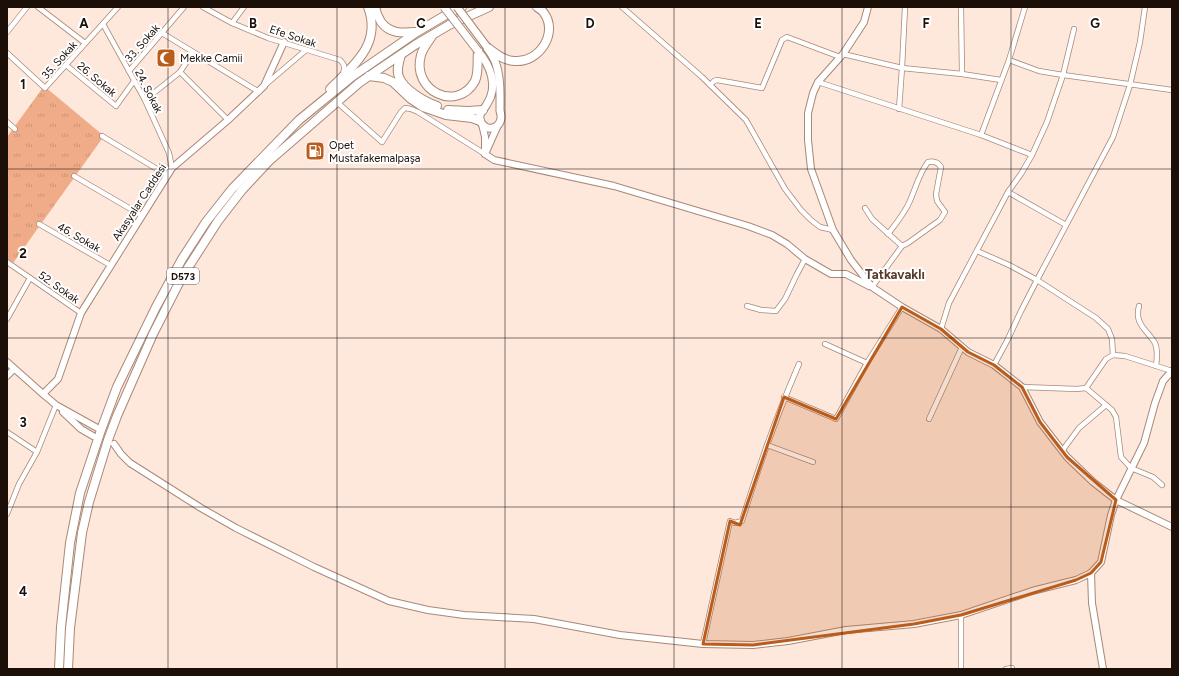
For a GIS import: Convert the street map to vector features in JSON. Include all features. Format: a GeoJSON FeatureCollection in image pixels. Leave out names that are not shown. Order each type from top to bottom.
{"type":"FeatureCollection","features":[{"type":"Feature","properties":{"kind":"highway"},"geometry":{"type":"LineString","coordinates":[[299,120],[356,63],[363,53],[372,34],[372,23],[368,7]]}},
{"type":"Feature","properties":{"kind":"highway"},"geometry":{"type":"LineString","coordinates":[[375,7],[375,11],[383,25],[390,30],[397,33],[416,32]]}},
{"type":"Feature","properties":{"kind":"highway","name":"D573"},"geometry":{"type":"LineString","coordinates":[[59,669],[61,627],[70,543],[80,493],[117,387],[156,306],[182,259],[206,222],[232,189],[299,120],[353,76],[416,32],[462,7]]}},
{"type":"Feature","properties":{"kind":"highway","name":"D573"},"geometry":{"type":"LineString","coordinates":[[68,669],[72,612],[82,533],[89,502],[117,416],[153,334],[182,277],[218,221],[242,190],[269,161],[369,76],[449,25],[489,7]]}},
{"type":"Feature","properties":{"kind":"highway"},"geometry":{"type":"LineString","coordinates":[[487,47],[503,58],[513,61],[524,61],[533,57],[545,44],[548,37],[548,20],[538,7]]}},
{"type":"Feature","properties":{"kind":"highway"},"geometry":{"type":"LineString","coordinates":[[432,36],[421,54],[421,74],[425,84],[432,91],[442,95],[452,96],[461,94],[468,89],[477,74],[478,51]]}},
{"type":"Feature","properties":{"kind":"highway"},"geometry":{"type":"LineString","coordinates":[[401,55],[398,70],[399,78],[418,97],[429,104],[444,109],[468,111],[484,109]]}},
{"type":"Feature","properties":{"kind":"highway"},"geometry":{"type":"LineString","coordinates":[[369,76],[384,78],[393,82],[411,99],[428,109],[446,115],[472,118],[481,123]]}},
{"type":"Feature","properties":{"kind":"main road"},"geometry":{"type":"LineString","coordinates":[[444,7],[485,59],[490,71],[493,82],[491,98],[480,114],[481,123],[491,128],[498,125],[502,119],[500,112],[500,84],[495,62],[487,47],[457,7]]}},
{"type":"Feature","properties":{"kind":"main road"},"geometry":{"type":"LineString","coordinates":[[484,109],[490,106],[494,107],[500,112]]}},
{"type":"Feature","properties":{"kind":"street"},"geometry":{"type":"LineString","coordinates":[[7,32],[27,7]]}},
{"type":"Feature","properties":{"kind":"street"},"geometry":{"type":"LineString","coordinates":[[38,7],[86,43]]}},
{"type":"Feature","properties":{"kind":"street","name":"35. Sokak"},"geometry":{"type":"LineString","coordinates":[[7,53],[45,88],[118,7]]}},
{"type":"Feature","properties":{"kind":"street","name":"33. Sokak"},"geometry":{"type":"LineString","coordinates":[[129,71],[184,7]]}},
{"type":"Feature","properties":{"kind":"street","name":"Efe Sokak"},"geometry":{"type":"LineString","coordinates":[[203,7],[232,23],[306,50],[340,60],[344,63],[345,67],[341,78]]}},
{"type":"Feature","properties":{"kind":"street"},"geometry":{"type":"LineString","coordinates":[[232,23],[244,7]]}},
{"type":"Feature","properties":{"kind":"street"},"geometry":{"type":"LineString","coordinates":[[622,7],[710,85],[746,120],[785,188],[801,210],[820,227],[834,230]]}},
{"type":"Feature","properties":{"kind":"street"},"geometry":{"type":"LineString","coordinates":[[868,7],[864,22],[841,56],[818,82],[813,93],[808,113],[808,140],[811,169],[834,230],[851,260],[872,287]]}},
{"type":"Feature","properties":{"kind":"street"},"geometry":{"type":"LineString","coordinates":[[899,109],[905,7]]}},
{"type":"Feature","properties":{"kind":"street"},"geometry":{"type":"LineString","coordinates":[[961,7],[962,74]]}},
{"type":"Feature","properties":{"kind":"street"},"geometry":{"type":"LineString","coordinates":[[981,135],[1026,7]]}},
{"type":"Feature","properties":{"kind":"street"},"geometry":{"type":"LineString","coordinates":[[994,365],[1037,280],[1113,137],[1130,85],[1140,42],[1145,7]]}},
{"type":"Feature","properties":{"kind":"street","name":"24. Sokak"},"geometry":{"type":"LineString","coordinates":[[102,24],[145,100],[169,153],[172,168]]}},
{"type":"Feature","properties":{"kind":"street"},"geometry":{"type":"LineString","coordinates":[[942,329],[949,304],[1008,192],[1032,155],[1047,122],[1062,75],[1074,29]]}},
{"type":"Feature","properties":{"kind":"street"},"geometry":{"type":"LineString","coordinates":[[162,33],[259,92]]}},
{"type":"Feature","properties":{"kind":"street"},"geometry":{"type":"LineString","coordinates":[[710,85],[713,81],[717,80],[762,88],[782,40],[787,36],[841,56],[902,68],[962,74],[1001,80]]}},
{"type":"Feature","properties":{"kind":"street","name":"Akasyalar Caddesi"},"geometry":{"type":"LineString","coordinates":[[43,394],[58,379],[80,313],[167,175],[172,168],[259,92],[264,86],[284,42]]}},
{"type":"Feature","properties":{"kind":"street"},"geometry":{"type":"LineString","coordinates":[[264,86],[306,50]]}},
{"type":"Feature","properties":{"kind":"street"},"geometry":{"type":"LineString","coordinates":[[145,100],[180,72],[193,52]]}},
{"type":"Feature","properties":{"kind":"street"},"geometry":{"type":"LineString","coordinates":[[1008,60],[1039,71],[1172,90]]}},
{"type":"Feature","properties":{"kind":"street","name":"26. Sokak"},"geometry":{"type":"LineString","coordinates":[[66,65],[116,106],[134,81]]}},
{"type":"Feature","properties":{"kind":"street"},"geometry":{"type":"LineString","coordinates":[[180,72],[228,120]]}},
{"type":"Feature","properties":{"kind":"street"},"geometry":{"type":"LineString","coordinates":[[818,82],[981,135],[1032,155]]}},
{"type":"Feature","properties":{"kind":"street"},"geometry":{"type":"LineString","coordinates":[[338,103],[382,142],[401,112],[405,108],[411,109],[494,160],[614,186],[748,226],[772,235],[787,244],[805,259],[831,274],[846,274],[872,287],[902,307],[942,329],[968,352],[994,365],[1022,387],[1040,422],[1067,457],[1093,482],[1116,500],[1172,527]]}},
{"type":"Feature","properties":{"kind":"street"},"geometry":{"type":"LineString","coordinates":[[7,122],[15,128]]}},
{"type":"Feature","properties":{"kind":"street"},"geometry":{"type":"LineString","coordinates":[[481,123],[485,136],[485,154]]}},
{"type":"Feature","properties":{"kind":"street"},"geometry":{"type":"LineString","coordinates":[[485,154],[498,125]]}},
{"type":"Feature","properties":{"kind":"street"},"geometry":{"type":"LineString","coordinates":[[102,136],[167,175]]}},
{"type":"Feature","properties":{"kind":"street"},"geometry":{"type":"LineString","coordinates":[[872,287],[902,246],[940,220],[945,212],[937,201],[936,194],[941,167],[939,164],[932,161],[928,162],[924,166],[908,206],[888,234]]}},
{"type":"Feature","properties":{"kind":"street"},"geometry":{"type":"LineString","coordinates":[[74,176],[141,215]]}},
{"type":"Feature","properties":{"kind":"street"},"geometry":{"type":"LineString","coordinates":[[1008,192],[1066,225]]}},
{"type":"Feature","properties":{"kind":"street"},"geometry":{"type":"LineString","coordinates":[[865,208],[872,219],[902,246]]}},
{"type":"Feature","properties":{"kind":"street","name":"46. Sokak"},"geometry":{"type":"LineString","coordinates":[[39,224],[110,266]]}},
{"type":"Feature","properties":{"kind":"street"},"geometry":{"type":"LineString","coordinates":[[977,251],[1009,265],[1037,280],[1096,318],[1108,330],[1112,339],[1113,355]]}},
{"type":"Feature","properties":{"kind":"street"},"geometry":{"type":"LineString","coordinates":[[746,306],[760,310],[776,311],[786,299],[805,259]]}},
{"type":"Feature","properties":{"kind":"street","name":"52. Sokak"},"geometry":{"type":"LineString","coordinates":[[7,262],[80,313]]}},
{"type":"Feature","properties":{"kind":"street"},"geometry":{"type":"LineString","coordinates":[[7,319],[30,278]]}},
{"type":"Feature","properties":{"kind":"street"},"geometry":{"type":"LineString","coordinates":[[1139,306],[1138,318],[1155,344],[1157,351],[1156,366]]}},
{"type":"Feature","properties":{"kind":"street"},"geometry":{"type":"LineString","coordinates":[[784,398],[836,419],[867,363],[902,307]]}},
{"type":"Feature","properties":{"kind":"street"},"geometry":{"type":"LineString","coordinates":[[826,344],[867,363]]}},
{"type":"Feature","properties":{"kind":"street"},"geometry":{"type":"LineString","coordinates":[[929,419],[962,347]]}},
{"type":"Feature","properties":{"kind":"street"},"geometry":{"type":"LineString","coordinates":[[114,444],[130,463],[201,508],[236,528],[314,567],[389,601],[428,610],[457,614],[534,619],[620,635],[703,644],[753,644],[846,630],[914,624],[961,615],[1032,591],[1076,580],[1091,573],[1101,562],[1116,500],[1144,443],[1155,403],[1163,381],[1172,371],[1125,356],[1113,355],[1106,360],[1086,388]]}},
{"type":"Feature","properties":{"kind":"street"},"geometry":{"type":"LineString","coordinates":[[7,362],[81,429],[93,436]]}},
{"type":"Feature","properties":{"kind":"street"},"geometry":{"type":"LineString","coordinates":[[703,644],[730,521],[735,523],[742,521],[784,398],[799,364]]}},
{"type":"Feature","properties":{"kind":"street"},"geometry":{"type":"LineString","coordinates":[[7,376],[14,368]]}},
{"type":"Feature","properties":{"kind":"street"},"geometry":{"type":"LineString","coordinates":[[1022,387],[1086,388],[1112,410],[1116,417],[1120,457],[1131,468],[1153,477],[1162,484]]}},
{"type":"Feature","properties":{"kind":"street"},"geometry":{"type":"LineString","coordinates":[[56,405],[101,430]]}},
{"type":"Feature","properties":{"kind":"street"},"geometry":{"type":"LineString","coordinates":[[7,514],[19,484],[37,452],[56,405]]}},
{"type":"Feature","properties":{"kind":"street"},"geometry":{"type":"LineString","coordinates":[[1062,451],[1079,428],[1106,405]]}},
{"type":"Feature","properties":{"kind":"street"},"geometry":{"type":"LineString","coordinates":[[7,432],[37,452]]}},
{"type":"Feature","properties":{"kind":"street"},"geometry":{"type":"LineString","coordinates":[[767,445],[813,462]]}},
{"type":"Feature","properties":{"kind":"street"},"geometry":{"type":"LineString","coordinates":[[7,499],[13,501]]}},
{"type":"Feature","properties":{"kind":"street"},"geometry":{"type":"LineString","coordinates":[[1091,573],[1092,603],[1103,669]]}},
{"type":"Feature","properties":{"kind":"street"},"geometry":{"type":"LineString","coordinates":[[961,615],[961,669]]}},
{"type":"Feature","properties":{"kind":"street"},"geometry":{"type":"LineString","coordinates":[[1006,669],[1012,668]]}},
{"type":"Feature","properties":{"kind":"highlighted area"},"geometry":{"type":"Polygon","coordinates":[[[902,307],[941,329],[968,352],[994,365],[1022,387],[1040,422],[1067,457],[1116,500],[1101,562],[1091,573],[1076,580],[961,615],[914,624],[753,645],[703,644],[730,521],[740,525],[784,397],[836,419],[902,307]]]}},
{"type":"Feature","properties":{"kind":"green space"},"geometry":{"type":"Polygon","coordinates":[[[44,86],[104,136],[13,263],[7,258],[7,137],[44,86]]]}},
{"type":"Feature","properties":{"kind":"place","name":"Mekke Camii"},"geometry":{"type":"Point","coordinates":[166,58]}},
{"type":"Feature","properties":{"kind":"place","name":"Opet Mustafakemalpaşa"},"geometry":{"type":"Point","coordinates":[315,151]}},
{"type":"Feature","properties":{"kind":"district","name":"Tatkavaklı"},"geometry":{"type":"Point","coordinates":[895,274]}}]}
